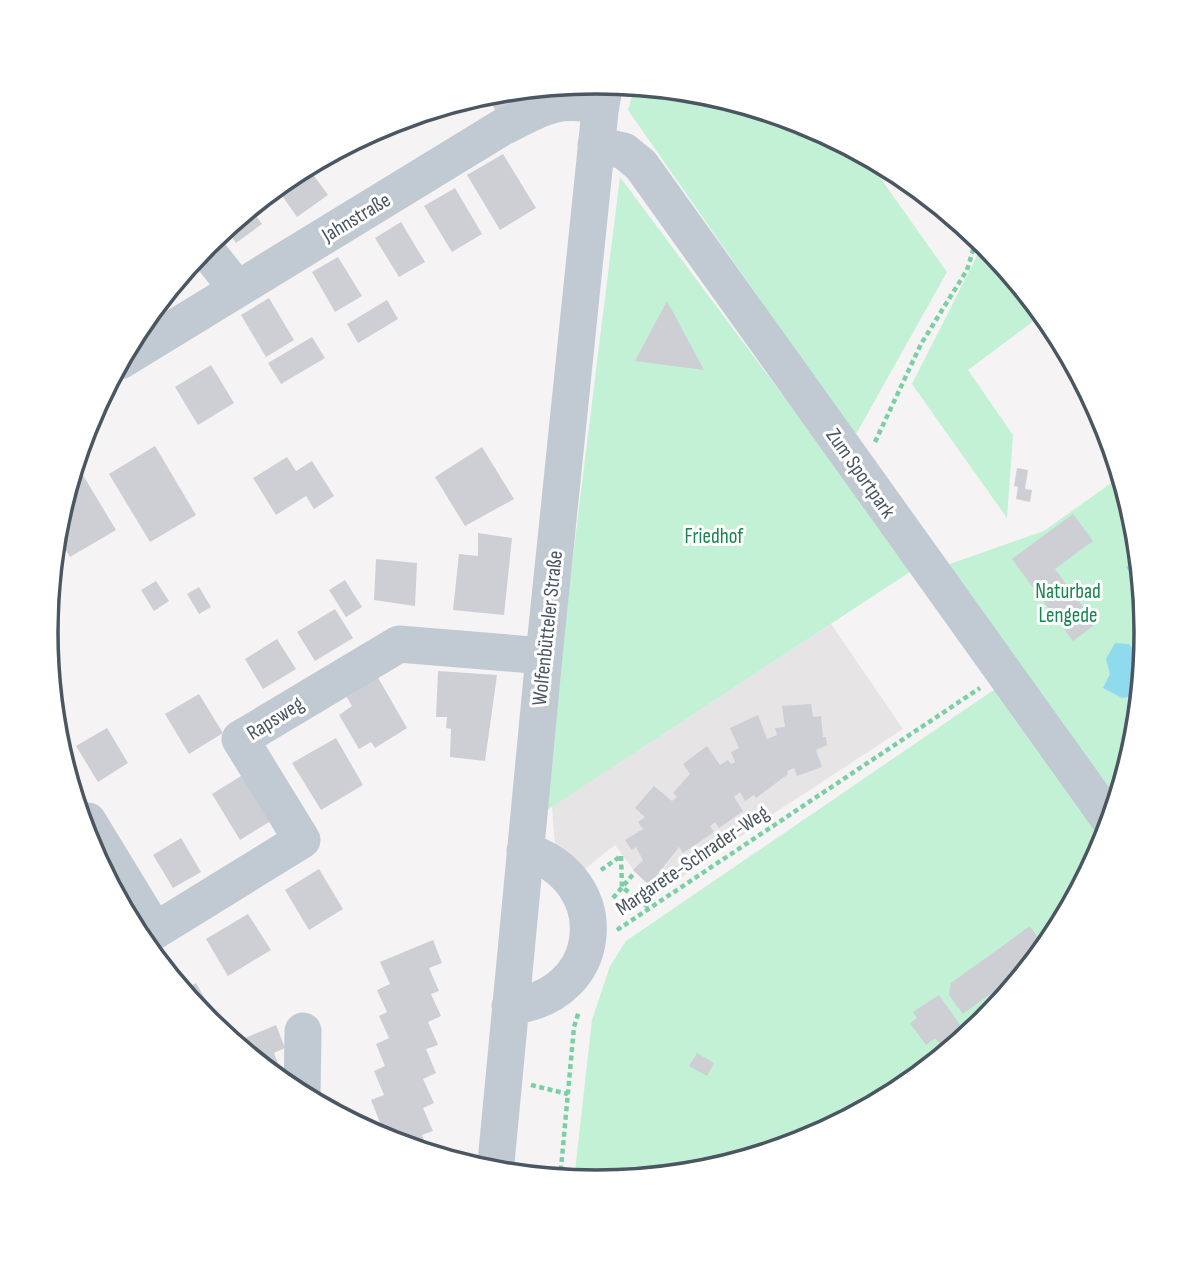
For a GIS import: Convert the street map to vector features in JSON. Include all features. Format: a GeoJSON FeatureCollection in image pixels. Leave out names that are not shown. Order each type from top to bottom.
{"type":"FeatureCollection","features":[{"type":"Feature","properties":{"kind":"street","name":"Jahnstraße"},"geometry":{"type":"LineString","coordinates":[[138,350],[501,128],[556,102],[576,101],[602,94]]}},
{"type":"Feature","properties":{"kind":"street","name":"Wolfenbütteler Straße"},"geometry":{"type":"LineString","coordinates":[[496,1161],[544,656],[603,94]]}},
{"type":"Feature","properties":{"kind":"street","name":"Zum Sportpark"},"geometry":{"type":"LineString","coordinates":[[596,145],[624,151],[641,165],[1104,812]]}},
{"type":"Feature","properties":{"kind":"street"},"geometry":{"type":"LineString","coordinates":[[211,256],[237,289]]}},
{"type":"Feature","properties":{"kind":"street","name":"Rapsweg"},"geometry":{"type":"LineString","coordinates":[[149,934],[302,840],[240,739],[399,644],[544,656]]}},
{"type":"Feature","properties":{"kind":"street"},"geometry":{"type":"LineString","coordinates":[[510,1006],[534,1002],[556,992],[578,969],[589,939],[586,905],[577,886],[556,865],[525,851]]}},
{"type":"Feature","properties":{"kind":"street","name":"Rapsweg"},"geometry":{"type":"LineString","coordinates":[[109,862],[129,899]]}},
{"type":"Feature","properties":{"kind":"street"},"geometry":{"type":"LineString","coordinates":[[302,1083],[303,1031]]}},
{"type":"Feature","properties":{"kind":"path"},"geometry":{"type":"LineString","coordinates":[[860,472],[921,344],[967,270],[974,249]]}},
{"type":"Feature","properties":{"kind":"path","name":"Margarete-Schrader-Weg"},"geometry":{"type":"LineString","coordinates":[[616,930],[973,692],[1005,674]]}},
{"type":"Feature","properties":{"kind":"path"},"geometry":{"type":"LineString","coordinates":[[621,856],[622,887],[648,907]]}},
{"type":"Feature","properties":{"kind":"path"},"geometry":{"type":"LineString","coordinates":[[560,1170],[574,1027],[581,1004]]}},
{"type":"Feature","properties":{"kind":"path"},"geometry":{"type":"LineString","coordinates":[[519,1081],[568,1094]]}},
{"type":"Feature","properties":{"kind":"shaded area"},"geometry":{"type":"Polygon","coordinates":[[[831,624],[903,729],[773,814],[658,894],[635,872],[615,845],[582,871],[555,845],[552,806],[831,624]]]}},
{"type":"Feature","properties":{"kind":"green space"},"geometry":{"type":"Polygon","coordinates":[[[632,95],[701,105],[769,123],[834,150],[877,174],[947,272],[855,436],[628,110],[632,95]]]}},
{"type":"Feature","properties":{"kind":"green space","name":"Friedhof"},"geometry":{"type":"Polygon","coordinates":[[[620,177],[913,570],[541,814],[620,177]]]}},
{"type":"Feature","properties":{"kind":"green space"},"geometry":{"type":"Polygon","coordinates":[[[978,253],[1035,320],[968,370],[1013,435],[1007,518],[912,384],[978,253]]]}},
{"type":"Feature","properties":{"kind":"green space","name":"Naturbad Lengede"},"geometry":{"type":"Polygon","coordinates":[[[1113,482],[1130,562],[1134,632],[1130,703],[1110,792],[947,565],[1044,531],[1113,482]]]}},
{"type":"Feature","properties":{"kind":"green space"},"geometry":{"type":"Polygon","coordinates":[[[998,687],[1098,826],[1079,871],[1062,902],[1023,960],[977,1013],[924,1060],[895,1080],[865,1099],[802,1130],[735,1152],[666,1166],[631,1170],[575,1170],[592,1020],[610,966],[626,941],[998,687]]]}},
{"type":"Feature","properties":{"kind":"water"},"geometry":{"type":"Polygon","coordinates":[[[1115,643],[1129,644],[1134,650],[1131,697],[1122,698],[1103,688],[1110,674],[1106,659],[1115,643]]]}},
{"type":"Feature","properties":{"kind":"building"},"geometry":{"type":"Polygon","coordinates":[[[529,99],[529,99],[496,113],[493,105],[529,99]]]}},
{"type":"Feature","properties":{"kind":"building"},"geometry":{"type":"Polygon","coordinates":[[[503,154],[536,208],[500,230],[467,175],[503,154]]]}},
{"type":"Feature","properties":{"kind":"building"},"geometry":{"type":"Polygon","coordinates":[[[313,175],[328,195],[297,217],[282,195],[313,175]]]}},
{"type":"Feature","properties":{"kind":"building"},"geometry":{"type":"Polygon","coordinates":[[[455,188],[482,234],[452,252],[424,206],[455,188]]]}},
{"type":"Feature","properties":{"kind":"building"},"geometry":{"type":"Polygon","coordinates":[[[256,216],[262,224],[236,243],[231,237],[256,216]]]}},
{"type":"Feature","properties":{"kind":"building"},"geometry":{"type":"Polygon","coordinates":[[[401,222],[425,262],[399,277],[375,238],[401,222]]]}},
{"type":"Feature","properties":{"kind":"building"},"geometry":{"type":"Polygon","coordinates":[[[338,257],[362,296],[335,312],[312,272],[338,257]]]}},
{"type":"Feature","properties":{"kind":"building"},"geometry":{"type":"Polygon","coordinates":[[[269,298],[294,340],[266,357],[241,315],[269,298]]]}},
{"type":"Feature","properties":{"kind":"building"},"geometry":{"type":"Polygon","coordinates":[[[387,300],[398,319],[358,343],[347,324],[387,300]]]}},
{"type":"Feature","properties":{"kind":"building"},"geometry":{"type":"Polygon","coordinates":[[[667,301],[704,370],[635,361],[667,301]]]}},
{"type":"Feature","properties":{"kind":"building"},"geometry":{"type":"Polygon","coordinates":[[[312,337],[325,358],[281,384],[268,363],[312,337]]]}},
{"type":"Feature","properties":{"kind":"building"},"geometry":{"type":"Polygon","coordinates":[[[211,365],[234,403],[198,425],[175,387],[211,365]]]}},
{"type":"Feature","properties":{"kind":"building"},"geometry":{"type":"Polygon","coordinates":[[[155,446],[196,515],[150,542],[109,474],[155,446]]]}},
{"type":"Feature","properties":{"kind":"building"},"geometry":{"type":"Polygon","coordinates":[[[482,447],[514,499],[465,526],[435,477],[482,447]]]}},
{"type":"Feature","properties":{"kind":"building"},"geometry":{"type":"Polygon","coordinates":[[[287,457],[296,471],[312,461],[334,496],[314,509],[306,496],[276,515],[253,478],[287,457]]]}},
{"type":"Feature","properties":{"kind":"building"},"geometry":{"type":"Polygon","coordinates":[[[1017,468],[1028,470],[1025,489],[1032,490],[1030,502],[1016,499],[1018,487],[1014,486],[1017,468]]]}},
{"type":"Feature","properties":{"kind":"building"},"geometry":{"type":"Polygon","coordinates":[[[82,473],[116,530],[70,557],[64,548],[82,473]]]}},
{"type":"Feature","properties":{"kind":"building"},"geometry":{"type":"Polygon","coordinates":[[[1073,514],[1093,541],[1055,569],[1096,624],[1073,641],[1012,559],[1073,514]]]}},
{"type":"Feature","properties":{"kind":"building"},"geometry":{"type":"Polygon","coordinates":[[[478,533],[512,538],[504,615],[453,610],[459,554],[478,556],[478,533]]]}},
{"type":"Feature","properties":{"kind":"building"},"geometry":{"type":"Polygon","coordinates":[[[376,559],[417,563],[415,606],[374,600],[376,559]]]}},
{"type":"Feature","properties":{"kind":"building"},"geometry":{"type":"Polygon","coordinates":[[[345,580],[362,607],[346,617],[329,590],[345,580]]]}},
{"type":"Feature","properties":{"kind":"building"},"geometry":{"type":"Polygon","coordinates":[[[156,581],[169,601],[154,611],[141,590],[156,581]]]}},
{"type":"Feature","properties":{"kind":"building"},"geometry":{"type":"Polygon","coordinates":[[[199,587],[211,607],[199,614],[187,594],[199,587]]]}},
{"type":"Feature","properties":{"kind":"building"},"geometry":{"type":"Polygon","coordinates":[[[335,609],[353,638],[315,661],[297,632],[335,609]]]}},
{"type":"Feature","properties":{"kind":"building"},"geometry":{"type":"Polygon","coordinates":[[[277,639],[296,669],[263,689],[245,659],[277,639]]]}},
{"type":"Feature","properties":{"kind":"building"},"geometry":{"type":"Polygon","coordinates":[[[438,671],[497,675],[485,761],[450,757],[451,729],[446,728],[447,717],[436,717],[438,671]]]}},
{"type":"Feature","properties":{"kind":"building"},"geometry":{"type":"Polygon","coordinates":[[[377,676],[407,728],[375,748],[371,742],[359,749],[339,715],[352,706],[345,694],[377,676]]]}},
{"type":"Feature","properties":{"kind":"building"},"geometry":{"type":"Polygon","coordinates":[[[199,694],[223,733],[189,754],[165,714],[199,694]]]}},
{"type":"Feature","properties":{"kind":"building"},"geometry":{"type":"Polygon","coordinates":[[[811,704],[813,717],[821,716],[823,737],[826,737],[827,745],[816,750],[822,767],[797,776],[794,768],[787,771],[788,774],[756,798],[754,795],[745,801],[740,792],[734,797],[743,811],[719,828],[715,822],[710,826],[714,832],[683,853],[679,847],[649,885],[633,870],[643,860],[636,847],[632,850],[625,840],[643,829],[638,822],[645,817],[635,808],[654,786],[672,801],[677,797],[673,793],[690,774],[683,764],[707,746],[720,765],[728,760],[731,764],[735,762],[731,752],[739,748],[730,728],[758,715],[767,739],[777,735],[775,728],[785,727],[782,706],[811,704]]]}},
{"type":"Feature","properties":{"kind":"building"},"geometry":{"type":"Polygon","coordinates":[[[107,728],[128,763],[98,782],[76,746],[107,728]]]}},
{"type":"Feature","properties":{"kind":"building"},"geometry":{"type":"Polygon","coordinates":[[[336,738],[363,785],[321,810],[292,763],[336,738]]]}},
{"type":"Feature","properties":{"kind":"building"},"geometry":{"type":"Polygon","coordinates":[[[246,773],[274,819],[240,840],[212,794],[246,773]]]}},
{"type":"Feature","properties":{"kind":"building"},"geometry":{"type":"Polygon","coordinates":[[[181,838],[201,872],[173,888],[153,855],[181,838]]]}},
{"type":"Feature","properties":{"kind":"building"},"geometry":{"type":"Polygon","coordinates":[[[319,869],[343,909],[309,930],[285,890],[319,869]]]}},
{"type":"Feature","properties":{"kind":"building"},"geometry":{"type":"Polygon","coordinates":[[[248,914],[271,950],[228,976],[206,939],[248,914]]]}},
{"type":"Feature","properties":{"kind":"building"},"geometry":{"type":"Polygon","coordinates":[[[1030,926],[1039,939],[1002,985],[963,1014],[949,995],[951,983],[1030,926]]]}},
{"type":"Feature","properties":{"kind":"building"},"geometry":{"type":"Polygon","coordinates":[[[433,940],[442,963],[429,968],[439,991],[431,994],[441,1016],[428,1022],[438,1045],[426,1049],[436,1073],[423,1079],[434,1103],[423,1108],[433,1131],[422,1135],[425,1143],[380,1125],[371,1100],[384,1095],[374,1071],[385,1066],[376,1044],[389,1038],[379,1016],[387,1012],[377,990],[390,984],[380,962],[433,940]]]}},
{"type":"Feature","properties":{"kind":"building"},"geometry":{"type":"Polygon","coordinates":[[[196,983],[211,1009],[191,987],[196,983]]]}},
{"type":"Feature","properties":{"kind":"building"},"geometry":{"type":"Polygon","coordinates":[[[939,995],[962,1027],[941,1046],[935,1038],[926,1045],[910,1023],[917,1018],[913,1012],[939,995]]]}},
{"type":"Feature","properties":{"kind":"building"},"geometry":{"type":"Polygon","coordinates":[[[276,1025],[285,1048],[274,1053],[280,1068],[268,1060],[243,1039],[276,1025]]]}},
{"type":"Feature","properties":{"kind":"building"},"geometry":{"type":"Polygon","coordinates":[[[697,1053],[714,1063],[707,1076],[689,1066],[697,1053]]]}}]}
